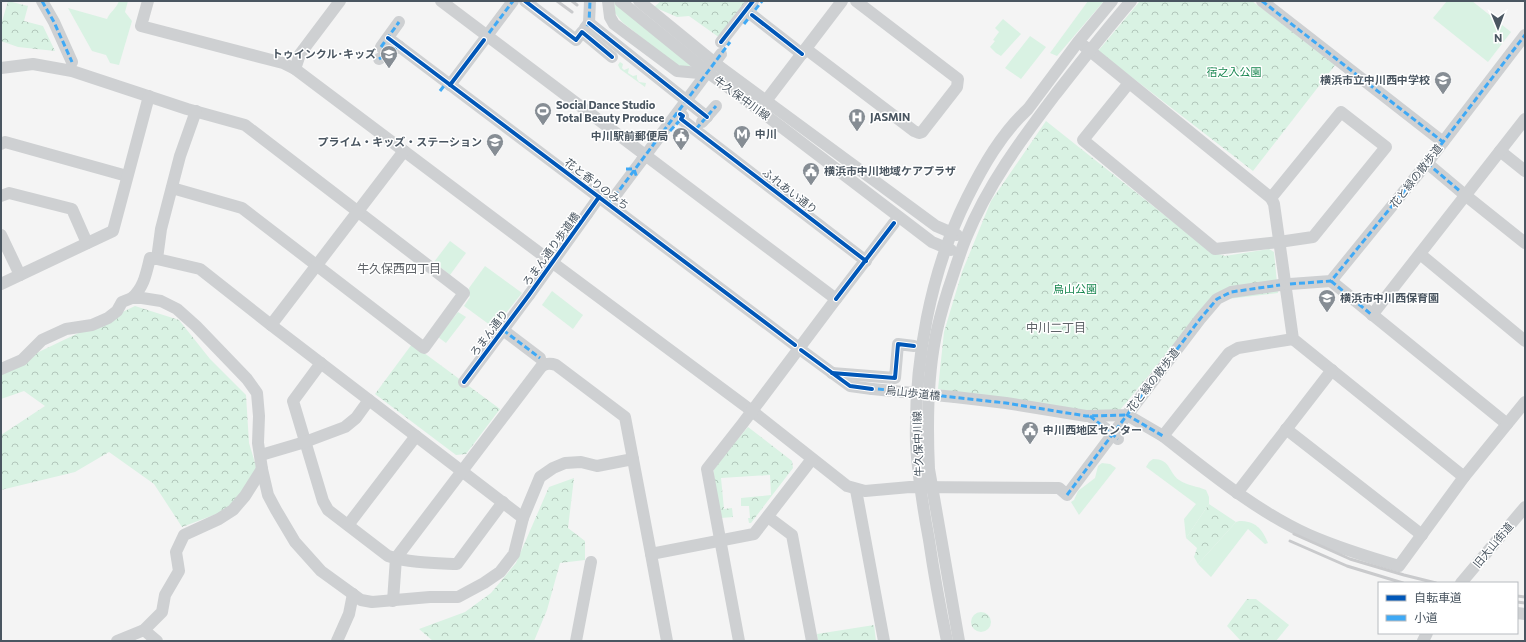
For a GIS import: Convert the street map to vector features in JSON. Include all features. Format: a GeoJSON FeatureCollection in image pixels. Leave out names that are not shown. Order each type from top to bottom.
{"type":"FeatureCollection","features":[{"type":"Feature","properties":{"kind":"street"},"geometry":{"type":"LineString","coordinates":[[42,1],[72,62]]}},
{"type":"Feature","properties":{"kind":"street"},"geometry":{"type":"LineString","coordinates":[[148,1],[141,26],[282,63],[295,69],[752,411],[847,486],[856,490],[873,492],[926,487],[1059,488],[1067,495],[1115,436],[1127,415],[1163,436],[1237,493],[1308,535],[1353,553],[1399,566],[1464,477],[1525,402]]}},
{"type":"Feature","properties":{"kind":"street"},"geometry":{"type":"LineString","coordinates":[[441,1],[836,299]]}},
{"type":"Feature","properties":{"kind":"street"},"geometry":{"type":"LineString","coordinates":[[446,86],[487,36],[513,1]]}},
{"type":"Feature","properties":{"kind":"street"},"geometry":{"type":"LineString","coordinates":[[525,1],[576,40],[586,28],[590,1]]}},
{"type":"Feature","properties":{"kind":"street"},"geometry":{"type":"LineString","coordinates":[[608,1],[610,18],[614,24],[672,68],[677,71],[710,74]]}},
{"type":"Feature","properties":{"kind":"street","name":"牛久保中川線"},"geometry":{"type":"LineString","coordinates":[[620,1],[710,74],[762,105],[936,226],[950,233],[966,238],[941,313],[935,338],[931,364],[928,404],[929,469],[926,487],[947,641]]}},
{"type":"Feature","properties":{"kind":"street","name":"牛久保中川線"},"geometry":{"type":"LineString","coordinates":[[640,1],[716,64],[762,105],[932,242],[960,254]]}},
{"type":"Feature","properties":{"kind":"street","name":"ろまん通り歩道橋"},"geometry":{"type":"LineString","coordinates":[[529,295],[591,212],[604,200],[619,190],[635,169],[753,1]]}},
{"type":"Feature","properties":{"kind":"street"},"geometry":{"type":"LineString","coordinates":[[744,24],[762,1]]}},
{"type":"Feature","properties":{"kind":"street"},"geometry":{"type":"LineString","coordinates":[[762,105],[842,1]]}},
{"type":"Feature","properties":{"kind":"street"},"geometry":{"type":"LineString","coordinates":[[752,15],[920,133],[957,87],[958,79],[856,1]]}},
{"type":"Feature","properties":{"kind":"street"},"geometry":{"type":"LineString","coordinates":[[950,233],[976,179],[998,143],[1018,118],[1028,109],[1078,42],[1112,1]]}},
{"type":"Feature","properties":{"kind":"street"},"geometry":{"type":"LineString","coordinates":[[966,238],[988,194],[1005,165],[1038,118],[1089,51],[1130,1]]}},
{"type":"Feature","properties":{"kind":"street","name":"花と緑の散歩道"},"geometry":{"type":"LineString","coordinates":[[955,397],[1006,403],[1068,414],[1090,416],[1127,415],[1200,319],[1218,299],[1231,292],[1331,281],[1427,163],[1443,142],[1262,1]]}},
{"type":"Feature","properties":{"kind":"street"},"geometry":{"type":"LineString","coordinates":[[295,69],[300,54],[334,3]]}},
{"type":"Feature","properties":{"kind":"street"},"geometry":{"type":"LineString","coordinates":[[383,48],[399,22]]}},
{"type":"Feature","properties":{"kind":"street"},"geometry":{"type":"LineString","coordinates":[[586,28],[612,57]]}},
{"type":"Feature","properties":{"kind":"street"},"geometry":{"type":"LineString","coordinates":[[586,28],[707,117]]}},
{"type":"Feature","properties":{"kind":"street"},"geometry":{"type":"LineString","coordinates":[[1443,142],[1523,41]]}},
{"type":"Feature","properties":{"kind":"street"},"geometry":{"type":"LineString","coordinates":[[1078,42],[1271,198],[1274,204],[1293,339],[1464,477]]}},
{"type":"Feature","properties":{"kind":"street"},"geometry":{"type":"LineString","coordinates":[[383,48],[399,46]]}},
{"type":"Feature","properties":{"kind":"street","name":"花と香りのみち"},"geometry":{"type":"LineString","coordinates":[[383,48],[399,46],[446,86],[604,200],[832,373],[850,386],[872,389]]}},
{"type":"Feature","properties":{"kind":"street"},"geometry":{"type":"LineString","coordinates":[[1,68],[32,64],[72,71],[196,111],[245,125],[358,210],[464,293],[424,348],[242,208],[172,188]]}},
{"type":"Feature","properties":{"kind":"street"},"geometry":{"type":"LineString","coordinates":[[1129,83],[1083,140],[1214,249],[1279,242],[1313,236],[1386,147],[1341,112],[1271,198]]}},
{"type":"Feature","properties":{"kind":"street"},"geometry":{"type":"LineString","coordinates":[[1,284],[113,231],[149,96]]}},
{"type":"Feature","properties":{"kind":"street"},"geometry":{"type":"LineString","coordinates":[[700,132],[707,117],[716,106]]}},
{"type":"Feature","properties":{"kind":"street"},"geometry":{"type":"LineString","coordinates":[[157,258],[161,229],[180,156],[196,111]]}},
{"type":"Feature","properties":{"kind":"street","name":"ふれあい通り"},"geometry":{"type":"LineString","coordinates":[[670,131],[681,116],[866,261]]}},
{"type":"Feature","properties":{"kind":"street"},"geometry":{"type":"LineString","coordinates":[[1372,315],[1420,254],[1463,194],[1525,119]]}},
{"type":"Feature","properties":{"kind":"street"},"geometry":{"type":"LineString","coordinates":[[1,144],[5,142],[127,176]]}},
{"type":"Feature","properties":{"kind":"street"},"geometry":{"type":"LineString","coordinates":[[271,325],[404,151]]}},
{"type":"Feature","properties":{"kind":"street"},"geometry":{"type":"LineString","coordinates":[[1500,151],[1525,172]]}},
{"type":"Feature","properties":{"kind":"street"},"geometry":{"type":"LineString","coordinates":[[1427,163],[1463,194],[1525,243]]}},
{"type":"Feature","properties":{"kind":"street"},"geometry":{"type":"LineString","coordinates":[[1,196],[9,193],[72,209],[87,243]]}},
{"type":"Feature","properties":{"kind":"street"},"geometry":{"type":"LineString","coordinates":[[739,641],[707,468],[894,223]]}},
{"type":"Feature","properties":{"kind":"street","name":"牛久保中川線"},"geometry":{"type":"LineString","coordinates":[[950,233],[940,263],[929,312],[919,371],[916,437],[959,641]]}},
{"type":"Feature","properties":{"kind":"street"},"geometry":{"type":"LineString","coordinates":[[1,235],[20,274]]}},
{"type":"Feature","properties":{"kind":"street"},"geometry":{"type":"LineString","coordinates":[[1420,254],[1525,341]]}},
{"type":"Feature","properties":{"kind":"street"},"geometry":{"type":"LineString","coordinates":[[1,369],[22,360],[42,340],[66,329],[92,325],[108,318],[117,311],[122,302],[132,298],[139,292],[144,281],[150,258],[157,258],[200,269],[523,518]]}},
{"type":"Feature","properties":{"kind":"street"},"geometry":{"type":"LineString","coordinates":[[1331,281],[1507,424]]}},
{"type":"Feature","properties":{"kind":"street","name":"ろまん通り"},"geometry":{"type":"LineString","coordinates":[[464,382],[529,295]]}},
{"type":"Feature","properties":{"kind":"street"},"geometry":{"type":"LineString","coordinates":[[132,298],[161,301],[177,308],[247,379],[257,393],[259,416],[258,442],[268,495],[295,542],[321,571],[361,600],[372,602],[458,596],[484,583],[500,572],[514,554],[523,518],[540,476],[565,463],[581,462],[597,466],[633,459]]}},
{"type":"Feature","properties":{"kind":"street"},"geometry":{"type":"LineString","coordinates":[[503,330],[540,358]]}},
{"type":"Feature","properties":{"kind":"street"},"geometry":{"type":"LineString","coordinates":[[1163,436],[1229,353],[1238,348],[1293,339]]}},
{"type":"Feature","properties":{"kind":"street"},"geometry":{"type":"LineString","coordinates":[[832,373],[895,378],[898,344],[914,346]]}},
{"type":"Feature","properties":{"kind":"street"},"geometry":{"type":"LineString","coordinates":[[321,363],[293,401],[323,502],[328,510],[348,526],[388,556],[430,563],[457,564],[503,502]]}},
{"type":"Feature","properties":{"kind":"street"},"geometry":{"type":"LineString","coordinates":[[393,601],[396,558],[541,367],[548,363],[556,364],[625,417],[667,641]]}},
{"type":"Feature","properties":{"kind":"street"},"geometry":{"type":"LineString","coordinates":[[1237,493],[1332,370]]}},
{"type":"Feature","properties":{"kind":"street","name":"烏山歩道橋"},"geometry":{"type":"LineString","coordinates":[[872,389],[955,397]]}},
{"type":"Feature","properties":{"kind":"street"},"geometry":{"type":"LineString","coordinates":[[261,456],[345,427],[356,418],[369,400]]}},
{"type":"Feature","properties":{"kind":"street"},"geometry":{"type":"LineString","coordinates":[[1090,416],[1115,436]]}},
{"type":"Feature","properties":{"kind":"street"},"geometry":{"type":"LineString","coordinates":[[1286,429],[1422,535]]}},
{"type":"Feature","properties":{"kind":"street"},"geometry":{"type":"LineString","coordinates":[[348,526],[416,436]]}},
{"type":"Feature","properties":{"kind":"street"},"geometry":{"type":"LineString","coordinates":[[651,554],[754,534],[812,459]]}},
{"type":"Feature","properties":{"kind":"street"},"geometry":{"type":"LineString","coordinates":[[118,641],[144,630],[162,612],[165,596],[179,571],[176,552],[184,535],[219,519],[233,510],[245,496],[262,469]]}},
{"type":"Feature","properties":{"kind":"street"},"geometry":{"type":"LineString","coordinates":[[856,490],[884,641]]}},
{"type":"Feature","properties":{"kind":"street","name":"旧大山街道"},"geometry":{"type":"LineString","coordinates":[[1462,582],[1525,506]]}},
{"type":"Feature","properties":{"kind":"street"},"geometry":{"type":"LineString","coordinates":[[768,516],[792,535],[812,641]]}},
{"type":"Feature","properties":{"kind":"street"},"geometry":{"type":"LineString","coordinates":[[576,641],[591,562]]}},
{"type":"Feature","properties":{"kind":"street"},"geometry":{"type":"LineString","coordinates":[[337,641],[349,614],[353,594]]}},
{"type":"Feature","properties":{"kind":"street"},"geometry":{"type":"LineString","coordinates":[[144,630],[157,641]]}},
{"type":"Feature","properties":{"kind":"green space"},"geometry":{"type":"Polygon","coordinates":[[[8,1],[28,6],[24,21],[43,26],[55,51],[18,47],[1,41],[1,25],[8,1]]]}},
{"type":"Feature","properties":{"kind":"green space"},"geometry":{"type":"Polygon","coordinates":[[[119,1],[128,1],[125,12],[132,21],[119,65],[110,63],[106,55],[92,51],[68,8],[107,19],[119,1]]]}},
{"type":"Feature","properties":{"kind":"green space"},"geometry":{"type":"Polygon","coordinates":[[[661,1],[748,1],[720,38],[689,16],[677,17],[654,7],[661,1]]]}},
{"type":"Feature","properties":{"kind":"green space"},"geometry":{"type":"Polygon","coordinates":[[[1088,1],[1104,1],[1057,56],[1050,53],[1088,1]]]}},
{"type":"Feature","properties":{"kind":"green space","name":"宿之入公園"},"geometry":{"type":"Polygon","coordinates":[[[1140,1],[1252,1],[1336,64],[1253,171],[1098,51],[1140,1]]]}},
{"type":"Feature","properties":{"kind":"green space"},"geometry":{"type":"Polygon","coordinates":[[[1447,1],[1472,1],[1511,32],[1488,62],[1433,18],[1447,1]]]}},
{"type":"Feature","properties":{"kind":"green space"},"geometry":{"type":"Polygon","coordinates":[[[614,2],[692,66],[681,66],[675,64],[622,22],[615,13],[614,2]]]}},
{"type":"Feature","properties":{"kind":"green space"},"geometry":{"type":"Polygon","coordinates":[[[1003,19],[1021,34],[1001,56],[990,47],[995,41],[993,40],[999,32],[995,28],[1003,19]]]}},
{"type":"Feature","properties":{"kind":"green space"},"geometry":{"type":"Polygon","coordinates":[[[1030,36],[1046,47],[1021,79],[1005,68],[1030,36]]]}},
{"type":"Feature","properties":{"kind":"green space"},"geometry":{"type":"Polygon","coordinates":[[[620,62],[623,64],[622,68],[624,70],[629,68],[628,73],[633,76],[637,75],[639,82],[646,83],[645,87],[620,69],[618,65],[620,62]]]}},
{"type":"Feature","properties":{"kind":"green space","name":"烏山公園"},"geometry":{"type":"Polygon","coordinates":[[[1046,121],[1211,252],[1225,256],[1269,249],[1274,252],[1278,293],[1211,301],[1119,411],[1084,413],[938,389],[944,332],[962,272],[991,201],[1046,121]]]}},
{"type":"Feature","properties":{"kind":"green space"},"geometry":{"type":"Polygon","coordinates":[[[450,241],[466,253],[450,275],[434,262],[450,241]]]}},
{"type":"Feature","properties":{"kind":"green space"},"geometry":{"type":"Polygon","coordinates":[[[485,266],[522,293],[494,328],[464,306],[470,297],[468,295],[469,288],[485,266]]]}},
{"type":"Feature","properties":{"kind":"green space"},"geometry":{"type":"Polygon","coordinates":[[[552,291],[583,315],[573,329],[542,305],[552,291]]]}},
{"type":"Feature","properties":{"kind":"green space"},"geometry":{"type":"Polygon","coordinates":[[[135,306],[179,320],[210,359],[246,395],[249,443],[258,473],[227,510],[182,527],[154,484],[109,452],[75,472],[1,490],[1,435],[45,406],[24,391],[1,399],[1,370],[135,306]]]}},
{"type":"Feature","properties":{"kind":"green space"},"geometry":{"type":"Polygon","coordinates":[[[458,312],[466,317],[446,343],[438,337],[458,312]]]}},
{"type":"Feature","properties":{"kind":"green space"},"geometry":{"type":"Polygon","coordinates":[[[412,344],[500,409],[466,454],[456,455],[375,394],[412,344]]]}},
{"type":"Feature","properties":{"kind":"green space"},"geometry":{"type":"Polygon","coordinates":[[[748,427],[792,461],[793,468],[751,523],[749,523],[748,518],[750,518],[749,506],[741,506],[741,498],[771,495],[770,475],[721,478],[724,509],[732,508],[733,517],[721,518],[713,478],[714,467],[748,427]]]}},
{"type":"Feature","properties":{"kind":"green space"},"geometry":{"type":"Polygon","coordinates":[[[1153,459],[1163,461],[1175,477],[1182,482],[1206,490],[1209,497],[1209,504],[1186,538],[1184,519],[1196,504],[1146,467],[1153,459]]]}},
{"type":"Feature","properties":{"kind":"green space"},"geometry":{"type":"Polygon","coordinates":[[[1102,463],[1110,464],[1116,468],[1079,515],[1071,502],[1074,500],[1078,491],[1095,478],[1098,466],[1102,463]]]}},
{"type":"Feature","properties":{"kind":"green space"},"geometry":{"type":"Polygon","coordinates":[[[574,478],[568,528],[585,541],[585,560],[560,563],[547,610],[534,641],[433,641],[419,629],[465,612],[491,593],[516,563],[549,487],[574,478]]]}},
{"type":"Feature","properties":{"kind":"green space"},"geometry":{"type":"Polygon","coordinates":[[[1209,504],[1236,522],[1198,564],[1194,557],[1197,548],[1186,538],[1209,504]]]}},
{"type":"Feature","properties":{"kind":"green space"},"geometry":{"type":"Polygon","coordinates":[[[1236,522],[1249,522],[1257,526],[1263,533],[1268,543],[1265,544],[1248,529],[1211,577],[1198,564],[1236,522]]]}},
{"type":"Feature","properties":{"kind":"green space"},"geometry":{"type":"Polygon","coordinates":[[[1247,599],[1256,599],[1289,625],[1276,641],[1241,641],[1227,626],[1247,599]]]}},
{"type":"Feature","properties":{"kind":"green space"},"geometry":{"type":"Polygon","coordinates":[[[977,612],[985,612],[991,618],[991,626],[985,632],[977,632],[971,626],[971,618],[977,612]]]}},
{"type":"Feature","properties":{"kind":"green space"},"geometry":{"type":"Polygon","coordinates":[[[874,625],[876,641],[818,641],[817,634],[874,625]]]}},
{"type":"Feature","properties":{"kind":"railway"},"geometry":{"type":"LineString","coordinates":[[557,1],[572,12]]}},
{"type":"Feature","properties":{"kind":"railway"},"geometry":{"type":"LineString","coordinates":[[572,1],[577,5]]}},
{"type":"Feature","properties":{"kind":"railway"},"geometry":{"type":"LineString","coordinates":[[1294,534],[1350,559],[1432,582]]}},
{"type":"Feature","properties":{"kind":"railway"},"geometry":{"type":"LineString","coordinates":[[1290,541],[1347,566],[1400,582]]}},
{"type":"Feature","properties":{"kind":"railway"},"geometry":{"type":"LineString","coordinates":[[1518,596],[1525,597]]}},
{"type":"Feature","properties":{"kind":"railway"},"geometry":{"type":"LineString","coordinates":[[1518,602],[1525,603]]}},
{"type":"Feature","properties":{"kind":"marked path"},"geometry":{"type":"LineString","coordinates":[[42,1],[54,22],[72,62]]}},
{"type":"Feature","properties":{"kind":"marked path"},"geometry":{"type":"LineString","coordinates":[[489,33],[513,1]]}},
{"type":"Feature","properties":{"kind":"marked path"},"geometry":{"type":"LineString","coordinates":[[587,26],[589,23],[590,1]]}},
{"type":"Feature","properties":{"kind":"marked path"},"geometry":{"type":"LineString","coordinates":[[744,24],[762,1]]}},
{"type":"Feature","properties":{"kind":"marked path"},"geometry":{"type":"LineString","coordinates":[[1262,1],[1443,142]]}},
{"type":"Feature","properties":{"kind":"marked path"},"geometry":{"type":"LineString","coordinates":[[381,47],[399,22]]}},
{"type":"Feature","properties":{"kind":"marked path"},"geometry":{"type":"LineString","coordinates":[[1290,284],[1331,281],[1427,163],[1525,35]]}},
{"type":"Feature","properties":{"kind":"marked path"},"geometry":{"type":"LineString","coordinates":[[609,204],[730,42]]}},
{"type":"Feature","properties":{"kind":"marked path"},"geometry":{"type":"LineString","coordinates":[[379,59],[399,46]]}},
{"type":"Feature","properties":{"kind":"marked path"},"geometry":{"type":"LineString","coordinates":[[440,91],[447,82]]}},
{"type":"Feature","properties":{"kind":"marked path"},"geometry":{"type":"LineString","coordinates":[[696,129],[716,106]]}},
{"type":"Feature","properties":{"kind":"marked path"},"geometry":{"type":"LineString","coordinates":[[670,131],[681,119]]}},
{"type":"Feature","properties":{"kind":"marked path"},"geometry":{"type":"LineString","coordinates":[[1427,163],[1461,192]]}},
{"type":"Feature","properties":{"kind":"marked path"},"geometry":{"type":"LineString","coordinates":[[626,169],[634,169],[637,178]]}},
{"type":"Feature","properties":{"kind":"marked path"},"geometry":{"type":"LineString","coordinates":[[1331,281],[1372,315]]}},
{"type":"Feature","properties":{"kind":"marked path"},"geometry":{"type":"LineString","coordinates":[[869,388],[1006,403],[1086,416],[1127,415],[1217,299],[1231,292],[1280,285]]}},
{"type":"Feature","properties":{"kind":"marked path"},"geometry":{"type":"LineString","coordinates":[[503,330],[540,358]]}},
{"type":"Feature","properties":{"kind":"marked path"},"geometry":{"type":"LineString","coordinates":[[1067,495],[1127,415],[1163,436]]}},
{"type":"Feature","properties":{"kind":"marked path"},"geometry":{"type":"LineString","coordinates":[[1090,416],[1118,439]]}},
{"type":"Feature","properties":{"kind":"cycle path"},"geometry":{"type":"LineString","coordinates":[[525,1],[576,40],[582,32],[612,57]]}},
{"type":"Feature","properties":{"kind":"cycle path"},"geometry":{"type":"LineString","coordinates":[[721,42],[753,1]]}},
{"type":"Feature","properties":{"kind":"cycle path"},"geometry":{"type":"LineString","coordinates":[[752,15],[802,54]]}},
{"type":"Feature","properties":{"kind":"cycle path"},"geometry":{"type":"LineString","coordinates":[[589,23],[707,117]]}},
{"type":"Feature","properties":{"kind":"cycle path"},"geometry":{"type":"LineString","coordinates":[[388,38],[795,345]]}},
{"type":"Feature","properties":{"kind":"cycle path"},"geometry":{"type":"LineString","coordinates":[[450,85],[484,40]]}},
{"type":"Feature","properties":{"kind":"cycle path"},"geometry":{"type":"LineString","coordinates":[[680,114],[683,116],[681,119],[866,261]]}},
{"type":"Feature","properties":{"kind":"cycle path"},"geometry":{"type":"LineString","coordinates":[[464,382],[529,295],[599,197]]}},
{"type":"Feature","properties":{"kind":"cycle path"},"geometry":{"type":"LineString","coordinates":[[836,299],[894,223]]}},
{"type":"Feature","properties":{"kind":"cycle path"},"geometry":{"type":"LineString","coordinates":[[832,373],[895,378],[898,344],[914,346]]}},
{"type":"Feature","properties":{"kind":"cycle path"},"geometry":{"type":"LineString","coordinates":[[801,350],[850,386],[872,389]]}},
{"type":"Feature","properties":{"kind":"place","name":"トゥインクル･キッズ"},"geometry":{"type":"Point","coordinates":[389,69]}},
{"type":"Feature","properties":{"kind":"place","name":"横浜市立中川西中学校"},"geometry":{"type":"Point","coordinates":[1443,95]}},
{"type":"Feature","properties":{"kind":"place","name":"Social Dance Studio Total Beauty Produce"},"geometry":{"type":"Point","coordinates":[543,126]}},
{"type":"Feature","properties":{"kind":"place","name":"JASMIN"},"geometry":{"type":"Point","coordinates":[857,132]}},
{"type":"Feature","properties":{"kind":"place","name":"中川"},"geometry":{"type":"Point","coordinates":[742,149]}},
{"type":"Feature","properties":{"kind":"place","name":"中川駅前郵便局"},"geometry":{"type":"Point","coordinates":[681,151]}},
{"type":"Feature","properties":{"kind":"place","name":"プライム・キッズ・ステーション"},"geometry":{"type":"Point","coordinates":[495,157]}},
{"type":"Feature","properties":{"kind":"place","name":"横浜市中川地域ケアプラザ"},"geometry":{"type":"Point","coordinates":[811,186]}},
{"type":"Feature","properties":{"kind":"place","name":"横浜市中川西保育園"},"geometry":{"type":"Point","coordinates":[1327,313]}},
{"type":"Feature","properties":{"kind":"place","name":"中川西地区センター"},"geometry":{"type":"Point","coordinates":[1030,445]}},
{"type":"Feature","properties":{"kind":"district","name":"牛久保西四丁目"},"geometry":{"type":"Point","coordinates":[399,269]}},
{"type":"Feature","properties":{"kind":"district","name":"中川二丁目"},"geometry":{"type":"Point","coordinates":[1056,328]}}]}
